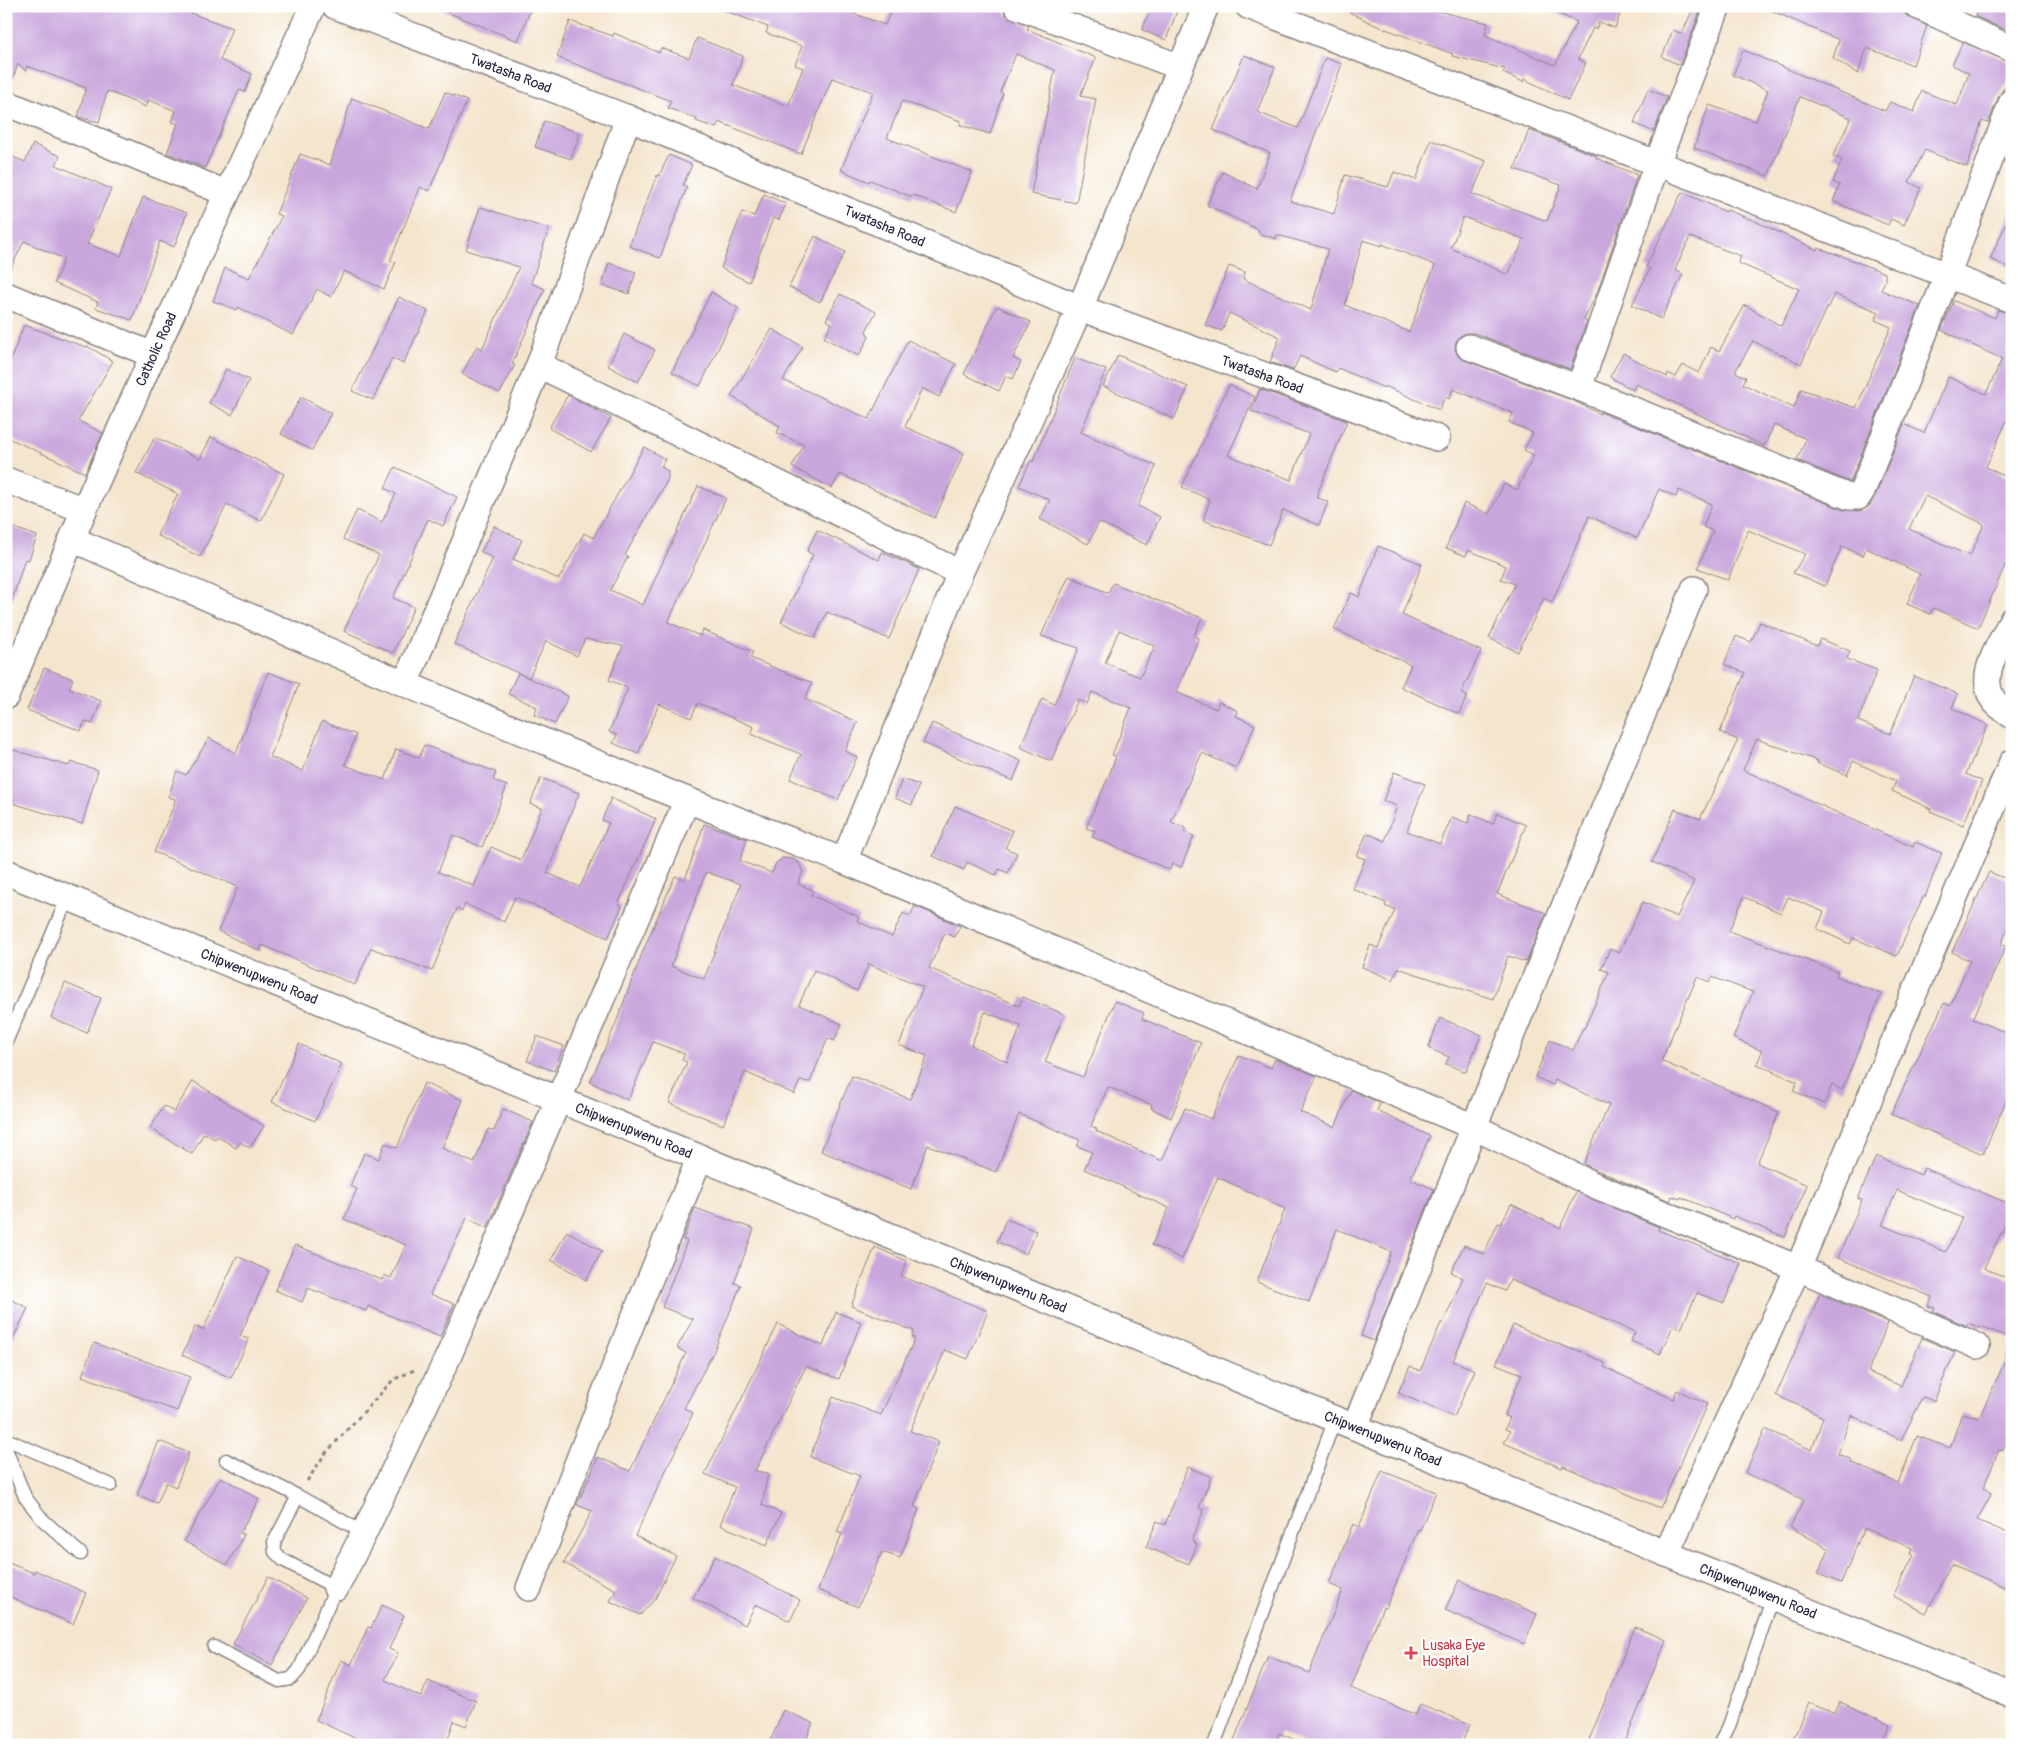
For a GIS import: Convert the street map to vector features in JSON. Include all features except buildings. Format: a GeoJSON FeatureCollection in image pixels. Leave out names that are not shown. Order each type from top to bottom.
{"type":"FeatureCollection","features":[{"type":"Feature","properties":{"kind":"street","name":"Catholic Road"},"geometry":{"type":"LineString","coordinates":[[9,681],[153,355],[313,6]]}},
{"type":"Feature","properties":{"kind":"street","name":"Twatasha Road"},"geometry":{"type":"LineString","coordinates":[[335,6],[628,118],[1080,308],[1437,438]]}},
{"type":"Feature","properties":{"kind":"street"},"geometry":{"type":"LineString","coordinates":[[1017,6],[1180,67]]}},
{"type":"Feature","properties":{"kind":"street"},"geometry":{"type":"LineString","coordinates":[[844,861],[960,573],[1080,308],[1206,6]]}},
{"type":"Feature","properties":{"kind":"street"},"geometry":{"type":"LineString","coordinates":[[1248,6],[2012,300]]}},
{"type":"Feature","properties":{"kind":"street"},"geometry":{"type":"LineString","coordinates":[[1579,388],[1657,162],[1718,6]]}},
{"type":"Feature","properties":{"kind":"street"},"geometry":{"type":"LineString","coordinates":[[1917,6],[2012,49]]}},
{"type":"Feature","properties":{"kind":"street"},"geometry":{"type":"LineString","coordinates":[[1469,347],[1579,388],[1849,497],[1858,497],[1863,489],[1947,276],[2012,101]]}},
{"type":"Feature","properties":{"kind":"street"},"geometry":{"type":"LineString","coordinates":[[6,103],[226,193]]}},
{"type":"Feature","properties":{"kind":"street"},"geometry":{"type":"LineString","coordinates":[[405,684],[539,365],[628,118]]}},
{"type":"Feature","properties":{"kind":"street"},"geometry":{"type":"LineString","coordinates":[[6,295],[153,355]]}},
{"type":"Feature","properties":{"kind":"street"},"geometry":{"type":"LineString","coordinates":[[539,365],[960,573]]}},
{"type":"Feature","properties":{"kind":"street"},"geometry":{"type":"LineString","coordinates":[[6,480],[84,510]]}},
{"type":"Feature","properties":{"kind":"street"},"geometry":{"type":"LineString","coordinates":[[72,539],[405,684],[687,800],[844,861],[1474,1127],[1596,1186],[1798,1268],[1977,1346]]}},
{"type":"Feature","properties":{"kind":"street"},"geometry":{"type":"LineString","coordinates":[[1345,1423],[1474,1127],[1694,589]]}},
{"type":"Feature","properties":{"kind":"street"},"geometry":{"type":"LineString","coordinates":[[2012,620],[1988,668],[1988,688],[1994,701],[2012,716]]}},
{"type":"Feature","properties":{"kind":"street"},"geometry":{"type":"LineString","coordinates":[[1666,1554],[1798,1268],[2012,762]]}},
{"type":"Feature","properties":{"kind":"street"},"geometry":{"type":"LineString","coordinates":[[336,1588],[449,1355],[687,800]]}},
{"type":"Feature","properties":{"kind":"street","name":"Chipwenupwenu Road"},"geometry":{"type":"LineString","coordinates":[[6,872],[1345,1423],[2012,1694]]}},
{"type":"Feature","properties":{"kind":"street"},"geometry":{"type":"LineString","coordinates":[[529,1588],[629,1330],[700,1157]]}},
{"type":"Feature","properties":{"kind":"lane"},"geometry":{"type":"LineString","coordinates":[[6,1042],[68,897]]}},
{"type":"Feature","properties":{"kind":"lane"},"geometry":{"type":"LineString","coordinates":[[1214,1745],[1345,1423]]}},
{"type":"Feature","properties":{"kind":"lane"},"geometry":{"type":"LineString","coordinates":[[6,1439],[111,1485]]}},
{"type":"Feature","properties":{"kind":"lane"},"geometry":{"type":"LineString","coordinates":[[6,1449],[25,1497],[42,1519],[81,1554]]}},
{"type":"Feature","properties":{"kind":"lane"},"geometry":{"type":"LineString","coordinates":[[226,1460],[298,1496],[364,1533]]}},
{"type":"Feature","properties":{"kind":"lane"},"geometry":{"type":"LineString","coordinates":[[214,1647],[279,1681],[291,1679],[299,1670],[336,1588],[283,1560],[275,1552],[274,1542],[298,1496]]}},
{"type":"Feature","properties":{"kind":"lane"},"geometry":{"type":"LineString","coordinates":[[1719,1745],[1729,1726],[1773,1598]]}},
{"type":"Feature","properties":{"kind":"path"},"geometry":{"type":"LineString","coordinates":[[298,1496],[324,1454],[393,1380],[449,1355]]}},
{"type":"Feature","properties":{"kind":"place","name":"Lusaka Eye Hospital"},"geometry":{"type":"Point","coordinates":[1411,1653]}}]}
